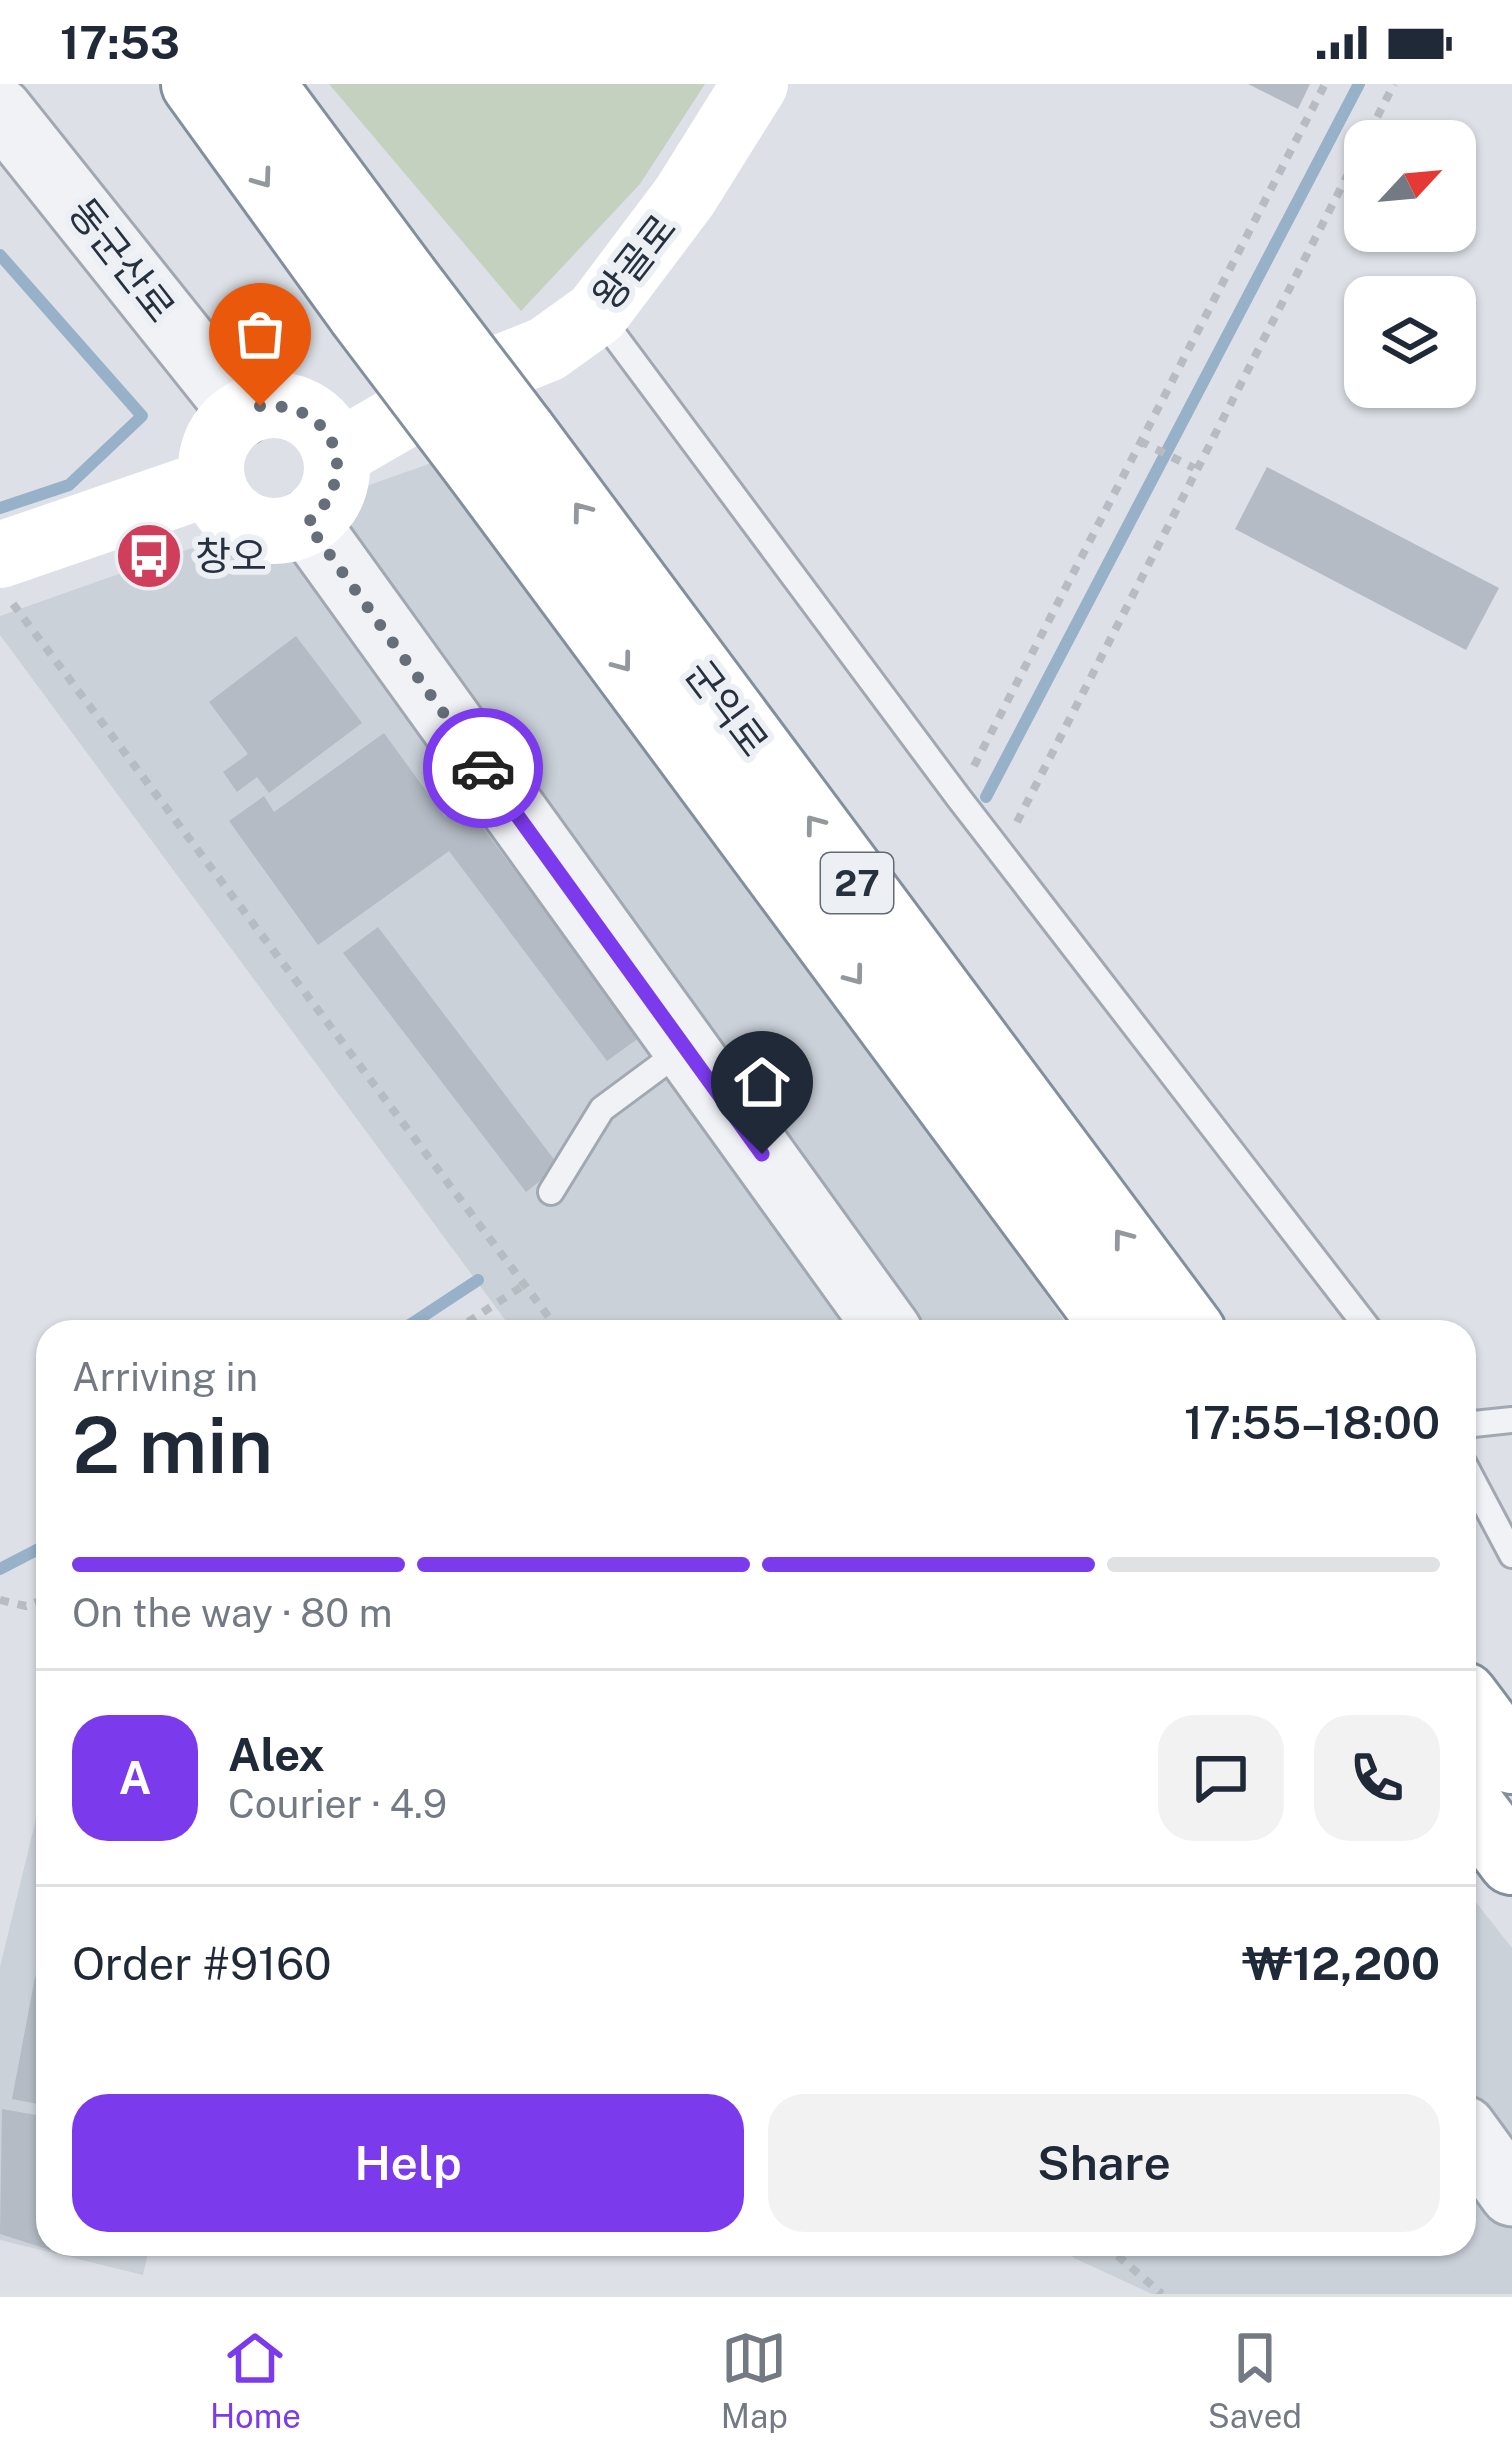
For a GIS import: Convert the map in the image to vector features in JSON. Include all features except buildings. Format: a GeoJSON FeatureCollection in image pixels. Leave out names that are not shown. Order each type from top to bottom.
{"type":"FeatureCollection","features":[{"type":"Feature","properties":{"kind":"main road","name":"군익로"},"geometry":{"type":"LineString","coordinates":[[195,84],[383,295],[1183,1320]]}},
{"type":"Feature","properties":{"kind":"main road","name":"군익로"},"geometry":{"type":"LineString","coordinates":[[261,84],[383,295]]}},
{"type":"Feature","properties":{"kind":"main road","name":"왕골로"},"geometry":{"type":"LineString","coordinates":[[337,454],[453,387],[547,349],[597,313],[685,196],[755,84]]}},
{"type":"Feature","properties":{"kind":"main road"},"geometry":{"type":"LineString","coordinates":[[280,404],[299,410],[329,436],[337,454],[333,493],[307,523],[268,532],[249,526],[220,500],[212,482],[216,442],[242,413],[280,404]]}},
{"type":"Feature","properties":{"kind":"main road","name":"군익로"},"geometry":{"type":"LineString","coordinates":[[501,451],[1111,1320]]}},
{"type":"Feature","properties":{"kind":"main road"},"geometry":{"type":"LineString","coordinates":[[0,555],[212,482]]}},
{"type":"Feature","properties":{"kind":"main road"},"geometry":{"type":"LineString","coordinates":[[1476,1712],[1512,1760]]}},
{"type":"Feature","properties":{"kind":"main road"},"geometry":{"type":"LineString","coordinates":[[1476,1813],[1512,1862]]}},
{"type":"Feature","properties":{"kind":"street","name":"동군산로"},"geometry":{"type":"LineString","coordinates":[[0,110],[242,413]]}},
{"type":"Feature","properties":{"kind":"street"},"geometry":{"type":"LineString","coordinates":[[307,523],[881,1320]]}},
{"type":"Feature","properties":{"kind":"street"},"geometry":{"type":"LineString","coordinates":[[1476,2144],[1512,2194]]}},
{"type":"Feature","properties":{"kind":"lane"},"geometry":{"type":"LineString","coordinates":[[597,313],[958,797],[1362,1320]]}},
{"type":"Feature","properties":{"kind":"lane"},"geometry":{"type":"LineString","coordinates":[[551,1192],[602,1109],[685,1047]]}},
{"type":"Feature","properties":{"kind":"lane"},"geometry":{"type":"LineString","coordinates":[[1476,1424],[1512,1420]]}},
{"type":"Feature","properties":{"kind":"lane"},"geometry":{"type":"LineString","coordinates":[[1476,1487],[1512,1555]]}},
{"type":"Feature","properties":{"kind":"path"},"geometry":{"type":"LineString","coordinates":[[958,797],[1324,84]]}},
{"type":"Feature","properties":{"kind":"path"},"geometry":{"type":"LineString","coordinates":[[1003,850],[1394,84]]}},
{"type":"Feature","properties":{"kind":"path"},"geometry":{"type":"LineString","coordinates":[[1140,441],[1194,468]]}},
{"type":"Feature","properties":{"kind":"path"},"geometry":{"type":"LineString","coordinates":[[0,587],[551,1320]]}},
{"type":"Feature","properties":{"kind":"path"},"geometry":{"type":"LineString","coordinates":[[471,1320],[524,1285]]}},
{"type":"Feature","properties":{"kind":"path"},"geometry":{"type":"LineString","coordinates":[[0,1600],[26,1606],[36,1602]]}},
{"type":"Feature","properties":{"kind":"path"},"geometry":{"type":"LineString","coordinates":[[1118,2256],[1162,2294]]}},
{"type":"Feature","properties":{"kind":"shaded area"},"geometry":{"type":"Polygon","coordinates":[[[451,456],[747,862],[1064,1320],[505,1320],[0,635],[0,616],[451,456]]]}},
{"type":"Feature","properties":{"kind":"shaded area"},"geometry":{"type":"Polygon","coordinates":[[[36,1818],[36,2249],[0,2240],[0,1967],[36,1818]]]}},
{"type":"Feature","properties":{"kind":"shaded area"},"geometry":{"type":"Polygon","coordinates":[[[1476,1902],[1512,1948],[1512,2294],[1152,2294],[1074,2258],[1476,2256],[1476,1902]]]}},
{"type":"Feature","properties":{"kind":"shaded area"},"geometry":{"type":"Polygon","coordinates":[[[65,2256],[147,2256],[143,2275],[65,2256]]]}},
{"type":"Feature","properties":{"kind":"green space"},"geometry":{"type":"Polygon","coordinates":[[[329,84],[705,84],[640,184],[521,311],[329,84]]]}},
{"type":"Feature","properties":{"kind":"waterway"},"geometry":{"type":"LineString","coordinates":[[986,797],[1359,84]]}},
{"type":"Feature","properties":{"kind":"waterway"},"geometry":{"type":"LineString","coordinates":[[0,255],[142,416],[69,485],[0,508]]}},
{"type":"Feature","properties":{"kind":"waterway"},"geometry":{"type":"LineString","coordinates":[[417,1320],[478,1280]]}},
{"type":"Feature","properties":{"kind":"waterway"},"geometry":{"type":"LineString","coordinates":[[0,1569],[36,1550]]}},
{"type":"Feature","properties":{"kind":"way so far"},"geometry":{"type":"LineString","coordinates":[[260,406],[280,404],[299,410],[329,436],[337,454],[338,474],[333,493],[307,523],[483,768]]}},
{"type":"Feature","properties":{"kind":"place","name":"창오"},"geometry":{"type":"Point","coordinates":[149,556]}},
{"type":"Feature","properties":{"kind":"route"},"geometry":{"type":"LineString","coordinates":[[483,768],[762,1154]]}}]}
